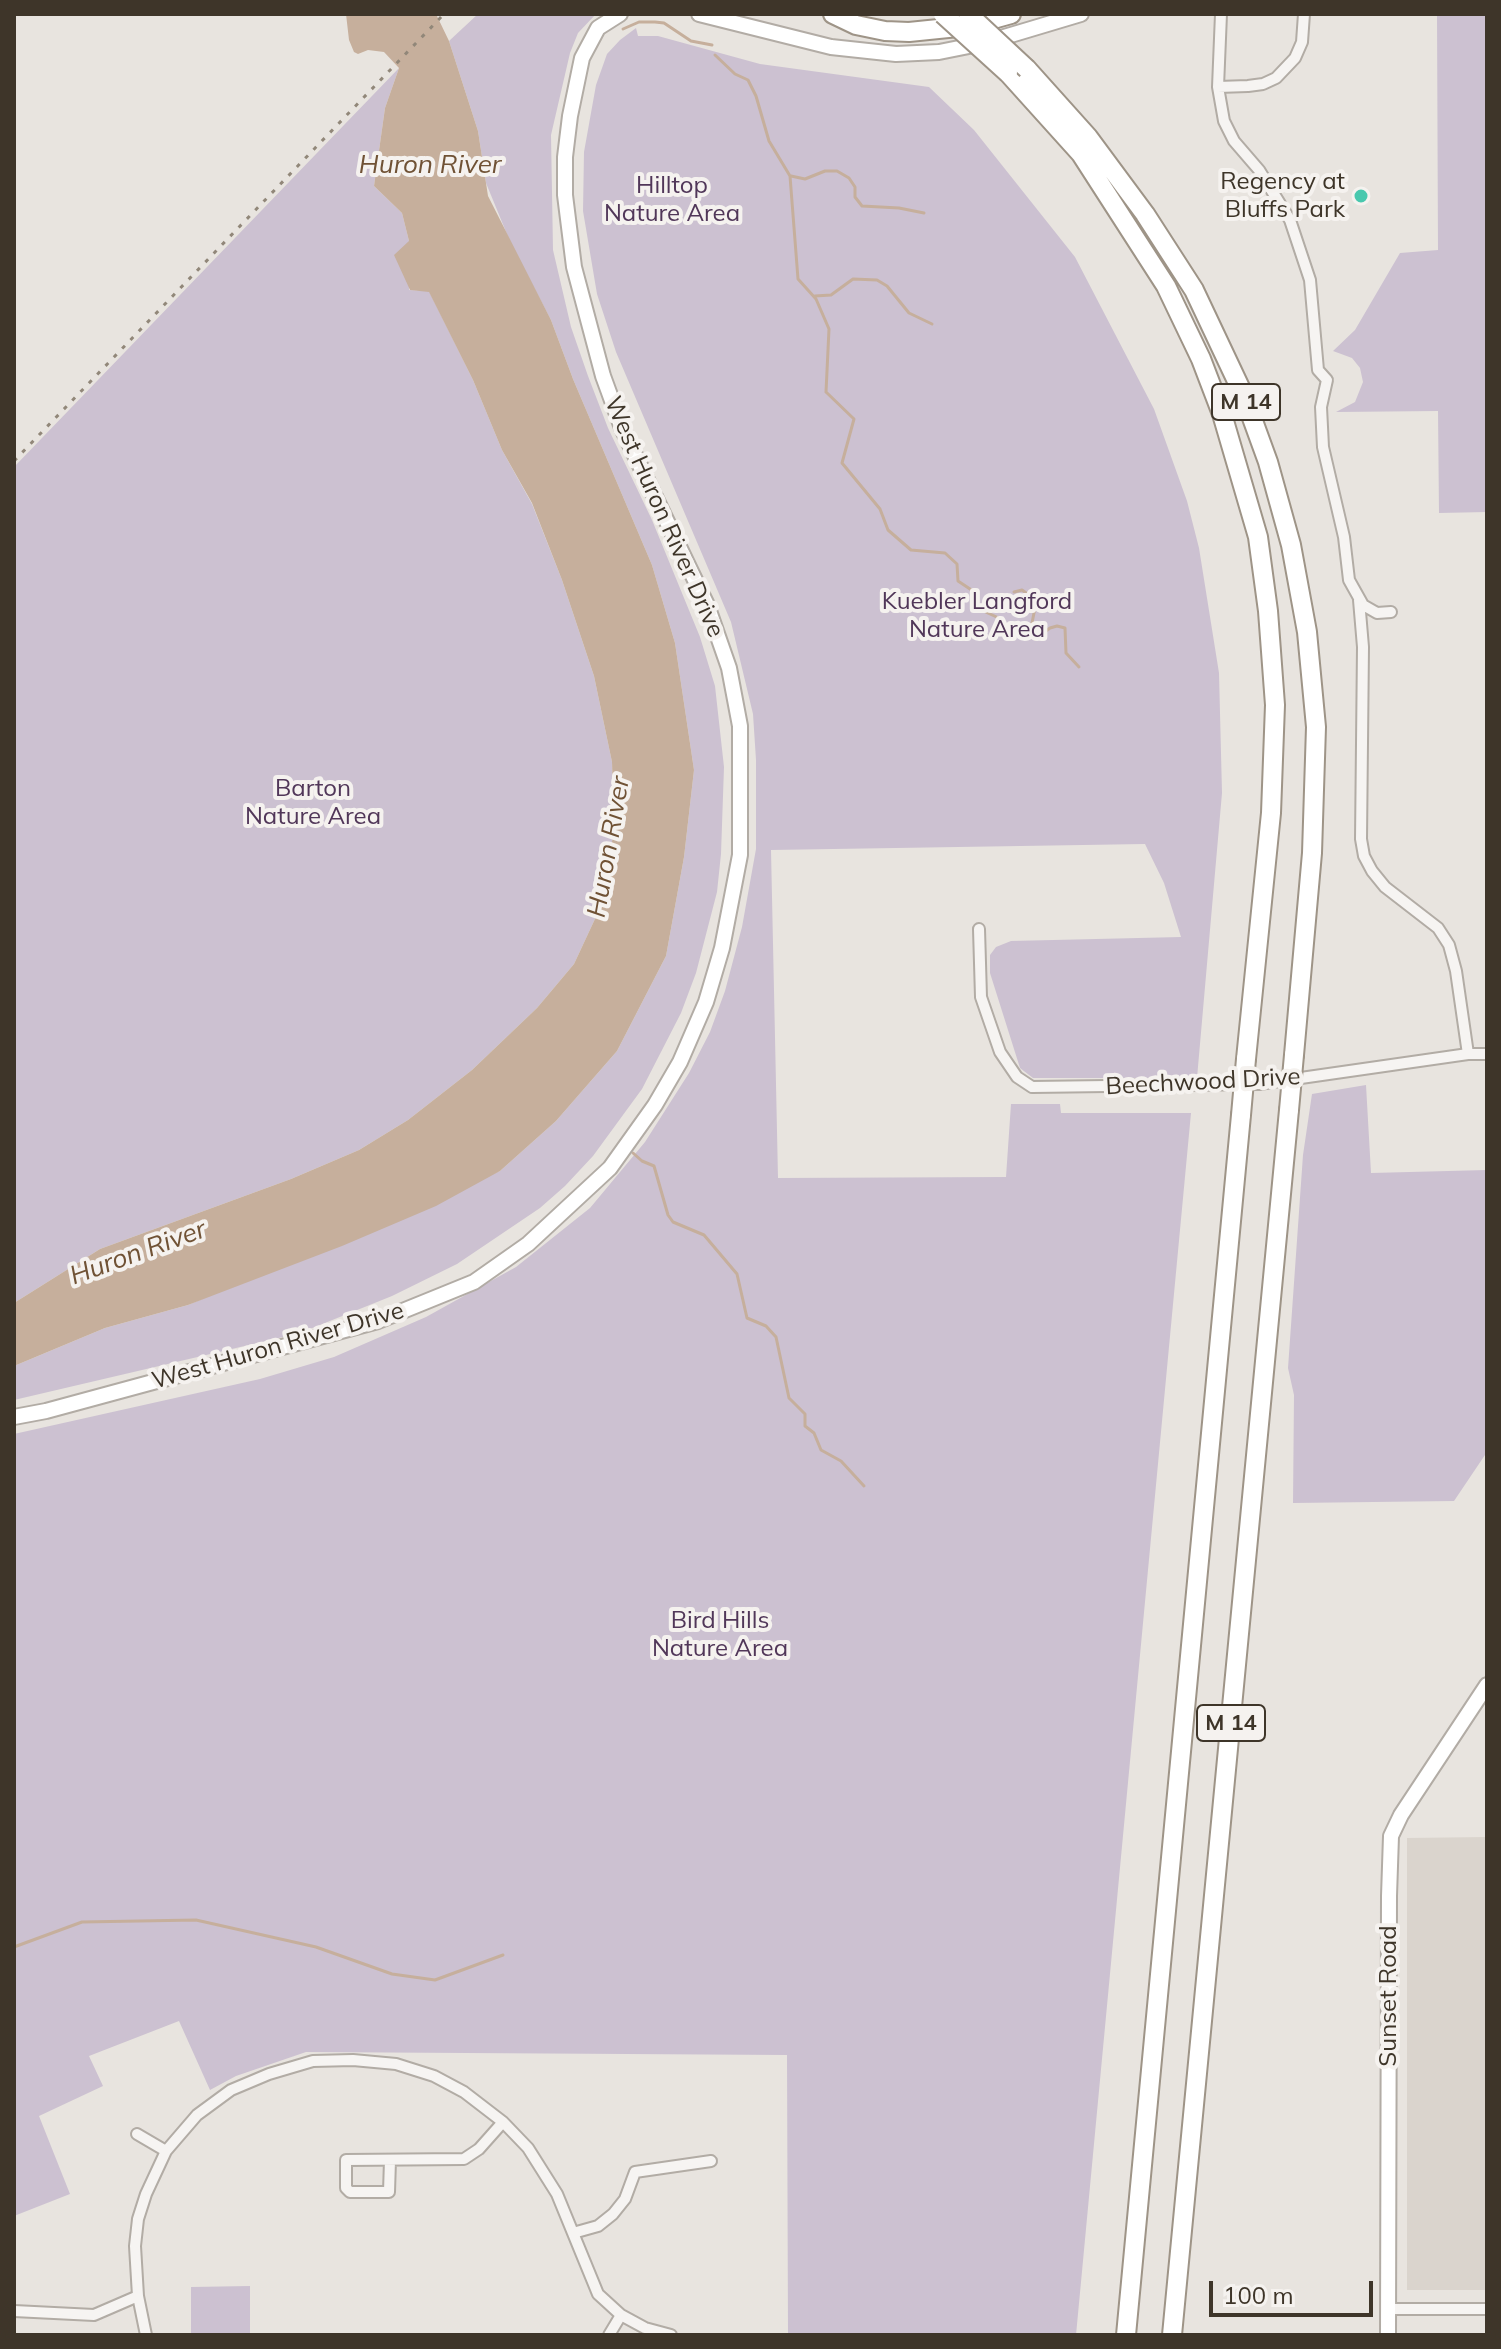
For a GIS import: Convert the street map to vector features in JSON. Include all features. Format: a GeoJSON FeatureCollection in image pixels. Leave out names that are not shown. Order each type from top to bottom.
{"type":"FeatureCollection","features":[{"type":"Feature","properties":{"kind":"highway"},"geometry":{"type":"LineString","coordinates":[[833,14],[856,25],[909,32],[968,26],[1011,14]]}},
{"type":"Feature","properties":{"kind":"highway","name":"M 14"},"geometry":{"type":"LineString","coordinates":[[943,14],[1008,73],[1081,154],[1166,286],[1201,359],[1222,414],[1258,537],[1268,611],[1275,705],[1271,813],[1126,2335]]}},
{"type":"Feature","properties":{"kind":"highway","name":"M 14"},"geometry":{"type":"LineString","coordinates":[[968,14],[1027,69],[1096,147],[1145,214],[1194,290],[1244,396],[1268,462],[1291,545],[1307,632],[1316,727],[1312,853],[1294,1055],[1172,2335]]}},
{"type":"Feature","properties":{"kind":"street","name":"West Huron River Drive"},"geometry":{"type":"LineString","coordinates":[[14,1417],[378,1321],[474,1282],[528,1244],[610,1168],[655,1105],[685,1050],[706,1002],[740,855],[740,726],[729,668],[707,605],[622,428],[603,376],[574,267],[565,195],[565,157],[571,108],[582,58],[598,28],[620,14]]}},
{"type":"Feature","properties":{"kind":"street"},"geometry":{"type":"LineString","coordinates":[[699,14],[864,53],[939,52],[984,43],[1081,14]]}},
{"type":"Feature","properties":{"kind":"street"},"geometry":{"type":"LineString","coordinates":[[1221,14],[1218,87],[1224,121],[1234,141],[1277,197],[1290,220],[1305,260],[1314,304],[1318,370],[1327,380],[1321,407],[1323,447],[1344,537],[1349,580],[1359,600],[1363,647],[1361,839],[1364,856],[1385,887],[1438,928],[1449,945],[1459,987],[1468,1054]]}},
{"type":"Feature","properties":{"kind":"street"},"geometry":{"type":"LineString","coordinates":[[1218,87],[1263,84],[1276,78],[1295,58],[1302,42],[1304,14]]}},
{"type":"Feature","properties":{"kind":"street"},"geometry":{"type":"LineString","coordinates":[[1359,600],[1377,613],[1391,612]]}},
{"type":"Feature","properties":{"kind":"street","name":"Beechwood Drive"},"geometry":{"type":"LineString","coordinates":[[979,929],[981,997],[1000,1052],[1017,1077],[1032,1087],[1259,1084],[1468,1054],[1487,1054]]}},
{"type":"Feature","properties":{"kind":"street","name":"Sunset Road"},"geometry":{"type":"LineString","coordinates":[[1388,2335],[1391,1836],[1408,1804],[1487,1685]]}},
{"type":"Feature","properties":{"kind":"street"},"geometry":{"type":"LineString","coordinates":[[146,2335],[138,2296],[135,2246],[138,2219],[146,2194],[166,2151],[197,2115],[231,2090],[269,2074],[313,2061],[353,2060],[396,2064],[434,2076],[464,2092],[503,2122],[528,2148],[545,2173],[598,2294],[621,2315],[645,2328],[671,2335]]}},
{"type":"Feature","properties":{"kind":"street"},"geometry":{"type":"LineString","coordinates":[[390,2160],[389,2192],[350,2192],[346,2188],[346,2160],[464,2159],[479,2149],[503,2122]]}},
{"type":"Feature","properties":{"kind":"street"},"geometry":{"type":"LineString","coordinates":[[137,2134],[166,2151]]}},
{"type":"Feature","properties":{"kind":"street"},"geometry":{"type":"LineString","coordinates":[[573,2233],[598,2226],[613,2214],[625,2199],[635,2172],[711,2161]]}},
{"type":"Feature","properties":{"kind":"street"},"geometry":{"type":"LineString","coordinates":[[14,2311],[94,2315],[138,2296]]}},
{"type":"Feature","properties":{"kind":"street"},"geometry":{"type":"LineString","coordinates":[[1388,2309],[1487,2309]]}},
{"type":"Feature","properties":{"kind":"street"},"geometry":{"type":"LineString","coordinates":[[609,2335],[621,2315]]}},
{"type":"Feature","properties":{"kind":"shaded area"},"geometry":{"type":"Polygon","coordinates":[[[1487,1837],[1487,2290],[1407,2290],[1407,1838],[1487,1837]]]}},
{"type":"Feature","properties":{"kind":"green space"},"geometry":{"type":"Polygon","coordinates":[[[478,14],[596,14],[578,33],[570,53],[551,135],[553,250],[571,327],[588,376],[700,637],[715,686],[724,767],[721,854],[717,892],[696,973],[681,1013],[642,1089],[593,1156],[540,1208],[457,1264],[392,1296],[300,1333],[14,1400],[14,1366],[105,1328],[188,1305],[500,1171],[556,1121],[617,1051],[666,956],[684,857],[694,770],[675,643],[652,565],[551,320],[511,244],[486,183],[478,131],[449,41],[478,14]]]}},
{"type":"Feature","properties":{"kind":"green space"},"geometry":{"type":"Polygon","coordinates":[[[1437,14],[1487,14],[1487,512],[1439,513],[1438,411],[1336,412],[1355,402],[1363,382],[1360,368],[1352,358],[1333,351],[1355,330],[1400,253],[1438,250],[1437,14]]]}},
{"type":"Feature","properties":{"kind":"green space","name":"Bird Hills Nature Area"},"geometry":{"type":"Polygon","coordinates":[[[636,28],[638,36],[658,36],[760,64],[929,87],[974,130],[1075,257],[1154,409],[1187,501],[1199,548],[1219,673],[1222,793],[1197,1078],[1033,1078],[1020,1068],[990,973],[990,955],[996,947],[1011,941],[1181,937],[1164,883],[1145,844],[771,850],[778,1178],[1006,1177],[1011,1104],[1060,1104],[1061,1113],[1191,1113],[1076,2335],[788,2335],[787,2055],[306,2052],[236,2076],[210,2090],[179,2021],[89,2056],[103,2086],[39,2116],[70,2194],[14,2216],[14,1434],[260,1379],[334,1357],[426,1317],[516,1267],[590,1208],[645,1142],[689,1073],[710,1032],[725,991],[742,927],[756,849],[753,714],[731,622],[616,352],[597,294],[583,211],[584,152],[596,85],[607,54],[636,28]]]}},
{"type":"Feature","properties":{"kind":"green space","name":"Barton Nature Area"},"geometry":{"type":"Polygon","coordinates":[[[399,68],[385,108],[374,186],[402,213],[409,241],[409,290],[429,291],[473,380],[502,450],[532,504],[562,580],[594,676],[612,762],[614,830],[601,906],[574,964],[537,1008],[472,1070],[408,1120],[359,1150],[291,1179],[100,1249],[14,1303],[14,467],[399,68]]]}},
{"type":"Feature","properties":{"kind":"green space"},"geometry":{"type":"Polygon","coordinates":[[[1366,1085],[1371,1173],[1487,1170],[1487,1452],[1454,1501],[1293,1503],[1294,1395],[1288,1368],[1303,1155],[1312,1094],[1366,1085]]]}},
{"type":"Feature","properties":{"kind":"green space"},"geometry":{"type":"Polygon","coordinates":[[[250,2286],[250,2335],[191,2335],[191,2287],[250,2286]]]}},
{"type":"Feature","properties":{"kind":"water","name":"Huron River"},"geometry":{"type":"Polygon","coordinates":[[[346,14],[436,14],[449,41],[478,131],[488,196],[551,320],[652,565],[675,643],[694,770],[684,857],[666,956],[617,1051],[556,1121],[500,1171],[436,1206],[342,1246],[188,1305],[105,1328],[14,1366],[14,1303],[100,1249],[291,1179],[359,1150],[408,1120],[472,1070],[537,1008],[574,964],[601,906],[614,830],[612,762],[594,676],[532,503],[502,450],[473,380],[429,292],[410,290],[394,255],[409,241],[402,213],[374,186],[385,108],[399,68],[384,52],[354,52],[349,40],[346,14]]]}},
{"type":"Feature","properties":{"kind":"waterway"},"geometry":{"type":"LineString","coordinates":[[623,29],[639,22],[664,23],[691,41],[712,45]]}},
{"type":"Feature","properties":{"kind":"waterway"},"geometry":{"type":"LineString","coordinates":[[715,55],[735,74],[748,80],[769,141],[790,176],[798,279],[816,299],[829,329],[826,392],[854,419],[842,463],[880,509],[888,530],[911,550],[945,553],[957,564],[958,581],[976,593],[979,609],[1001,619]]}},
{"type":"Feature","properties":{"kind":"waterway"},"geometry":{"type":"LineString","coordinates":[[791,176],[805,179],[825,171],[837,171],[849,178],[855,187],[855,197],[862,206],[924,213]]}},
{"type":"Feature","properties":{"kind":"waterway"},"geometry":{"type":"LineString","coordinates":[[815,296],[831,295],[853,279],[877,280],[887,286],[909,313],[932,324]]}},
{"type":"Feature","properties":{"kind":"waterway"},"geometry":{"type":"LineString","coordinates":[[1014,592],[1022,590],[1029,595],[1035,608],[1030,633],[1035,639],[1050,628],[1065,628],[1066,653],[1079,667]]}},
{"type":"Feature","properties":{"kind":"waterway"},"geometry":{"type":"LineString","coordinates":[[633,1153],[654,1166],[668,1215],[673,1222],[704,1235],[737,1274],[747,1318],[766,1326],[776,1337],[789,1398],[805,1414],[805,1426],[814,1433],[821,1450],[841,1461],[864,1486]]}},
{"type":"Feature","properties":{"kind":"waterway"},"geometry":{"type":"LineString","coordinates":[[14,1947],[82,1922],[196,1920],[316,1947],[392,1974],[435,1980],[503,1955]]}},
{"type":"Feature","properties":{"kind":"railway"},"geometry":{"type":"LineString","coordinates":[[14,461],[444,14]]}},
{"type":"Feature","properties":{"kind":"place","name":"Regency at Bluffs Park"},"geometry":{"type":"Point","coordinates":[1361,196]}},
{"type":"Feature","properties":{"kind":"park label","name":"Hilltop Nature Area"},"geometry":{"type":"Point","coordinates":[672,200]}},
{"type":"Feature","properties":{"kind":"park label","name":"Kuebler Langford Nature Area"},"geometry":{"type":"Point","coordinates":[977,616]}}]}
